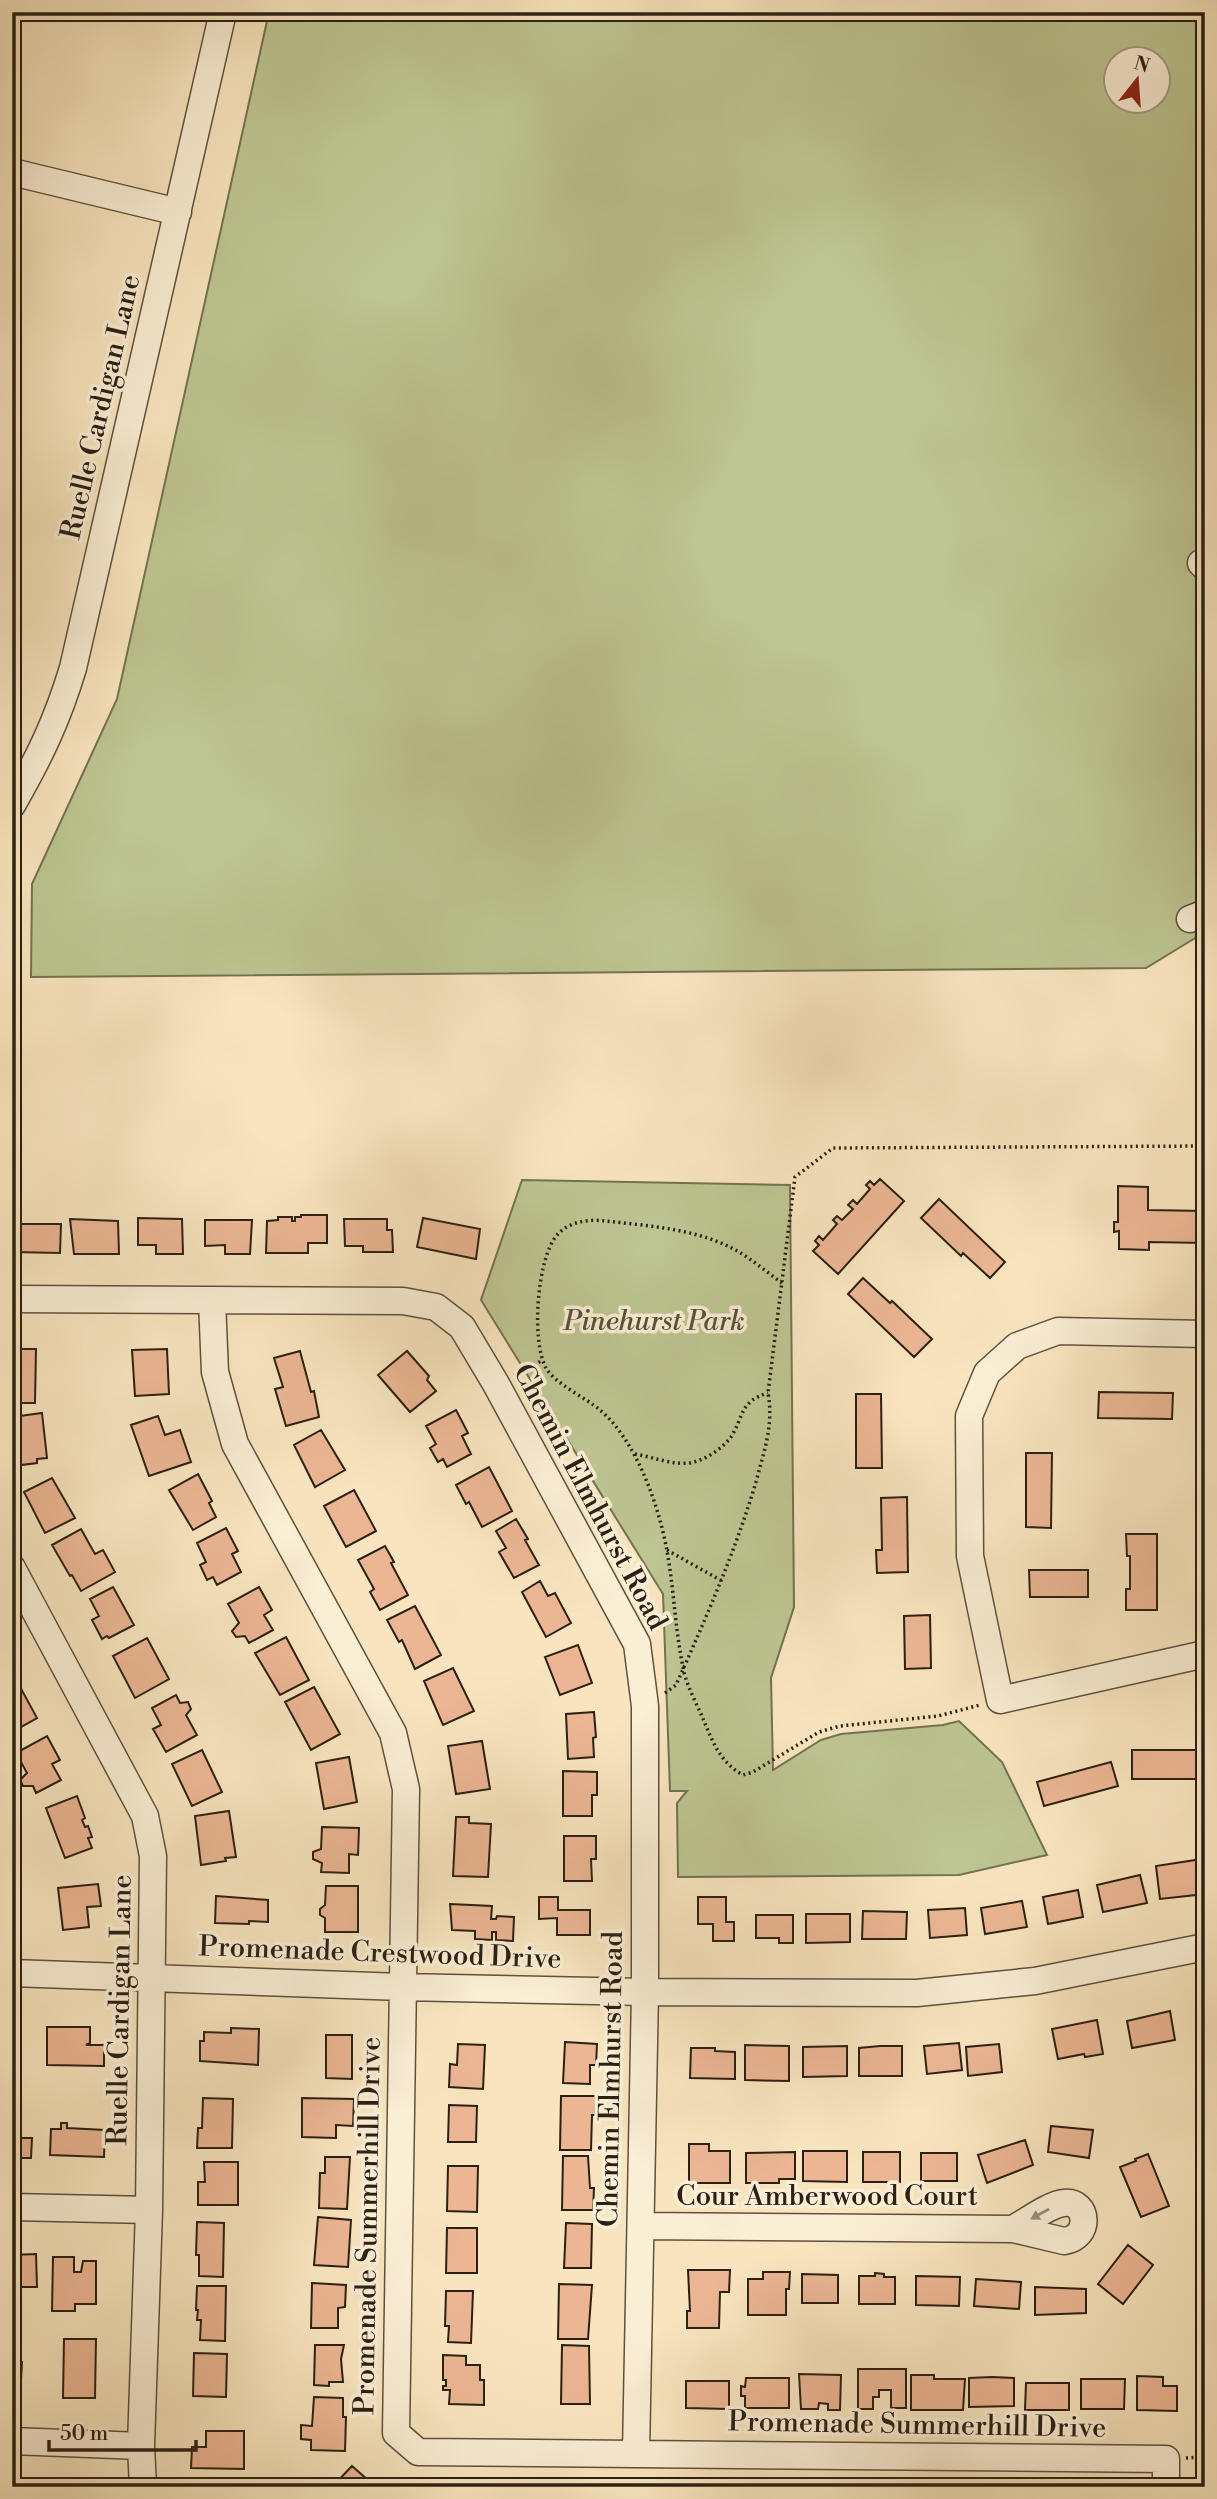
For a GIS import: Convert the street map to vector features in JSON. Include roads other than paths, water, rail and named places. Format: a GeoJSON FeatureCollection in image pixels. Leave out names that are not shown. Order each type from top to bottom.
{"type":"FeatureCollection","features":[{"type":"Feature","properties":{"kind":"street","name":"Ruelle Cardigan Lane"},"geometry":{"type":"LineString","coordinates":[[12,805],[54,725],[73,668],[223,12]]}},
{"type":"Feature","properties":{"kind":"street"},"geometry":{"type":"LineString","coordinates":[[12,172],[178,212]]}},
{"type":"Feature","properties":{"kind":"street","name":"Chemin Elmhurst Road"},"geometry":{"type":"LineString","coordinates":[[12,1298],[403,1301],[436,1307],[463,1327],[637,1644],[645,1706],[645,1992],[636,2453]]}},
{"type":"Feature","properties":{"kind":"street","name":"Promenade Summerhill Drive"},"geometry":{"type":"LineString","coordinates":[[212,1301],[215,1372],[235,1444],[393,1733],[406,1789],[396,2433],[418,2452],[1166,2459],[1166,2487]]}},
{"type":"Feature","properties":{"kind":"street"},"geometry":{"type":"LineString","coordinates":[[1205,1334],[1058,1331],[1017,1346],[987,1373],[969,1416],[970,1556],[1000,1700],[1205,1654]]}},
{"type":"Feature","properties":{"kind":"street","name":"Ruelle Cardigan Lane"},"geometry":{"type":"LineString","coordinates":[[12,1568],[145,1816],[153,1856],[149,2210],[141,2446],[143,2487]]}},
{"type":"Feature","properties":{"kind":"street","name":"Promenade Crestwood Drive"},"geometry":{"type":"LineString","coordinates":[[12,1973],[402,1987],[645,1992],[917,1993],[1035,1981],[1205,1947]]}},
{"type":"Feature","properties":{"kind":"street"},"geometry":{"type":"LineString","coordinates":[[12,2207],[149,2210]]}},
{"type":"Feature","properties":{"kind":"street","name":"Cour Amberwood Court"},"geometry":{"type":"LineString","coordinates":[[641,2226],[1013,2229]]}},
{"type":"Feature","properties":{"kind":"street"},"geometry":{"type":"LineString","coordinates":[[12,2441],[141,2446]]}},
{"type":"Feature","properties":{"kind":"park label","name":"Pinehurst Park"},"geometry":{"type":"Point","coordinates":[654,1321]}}]}
